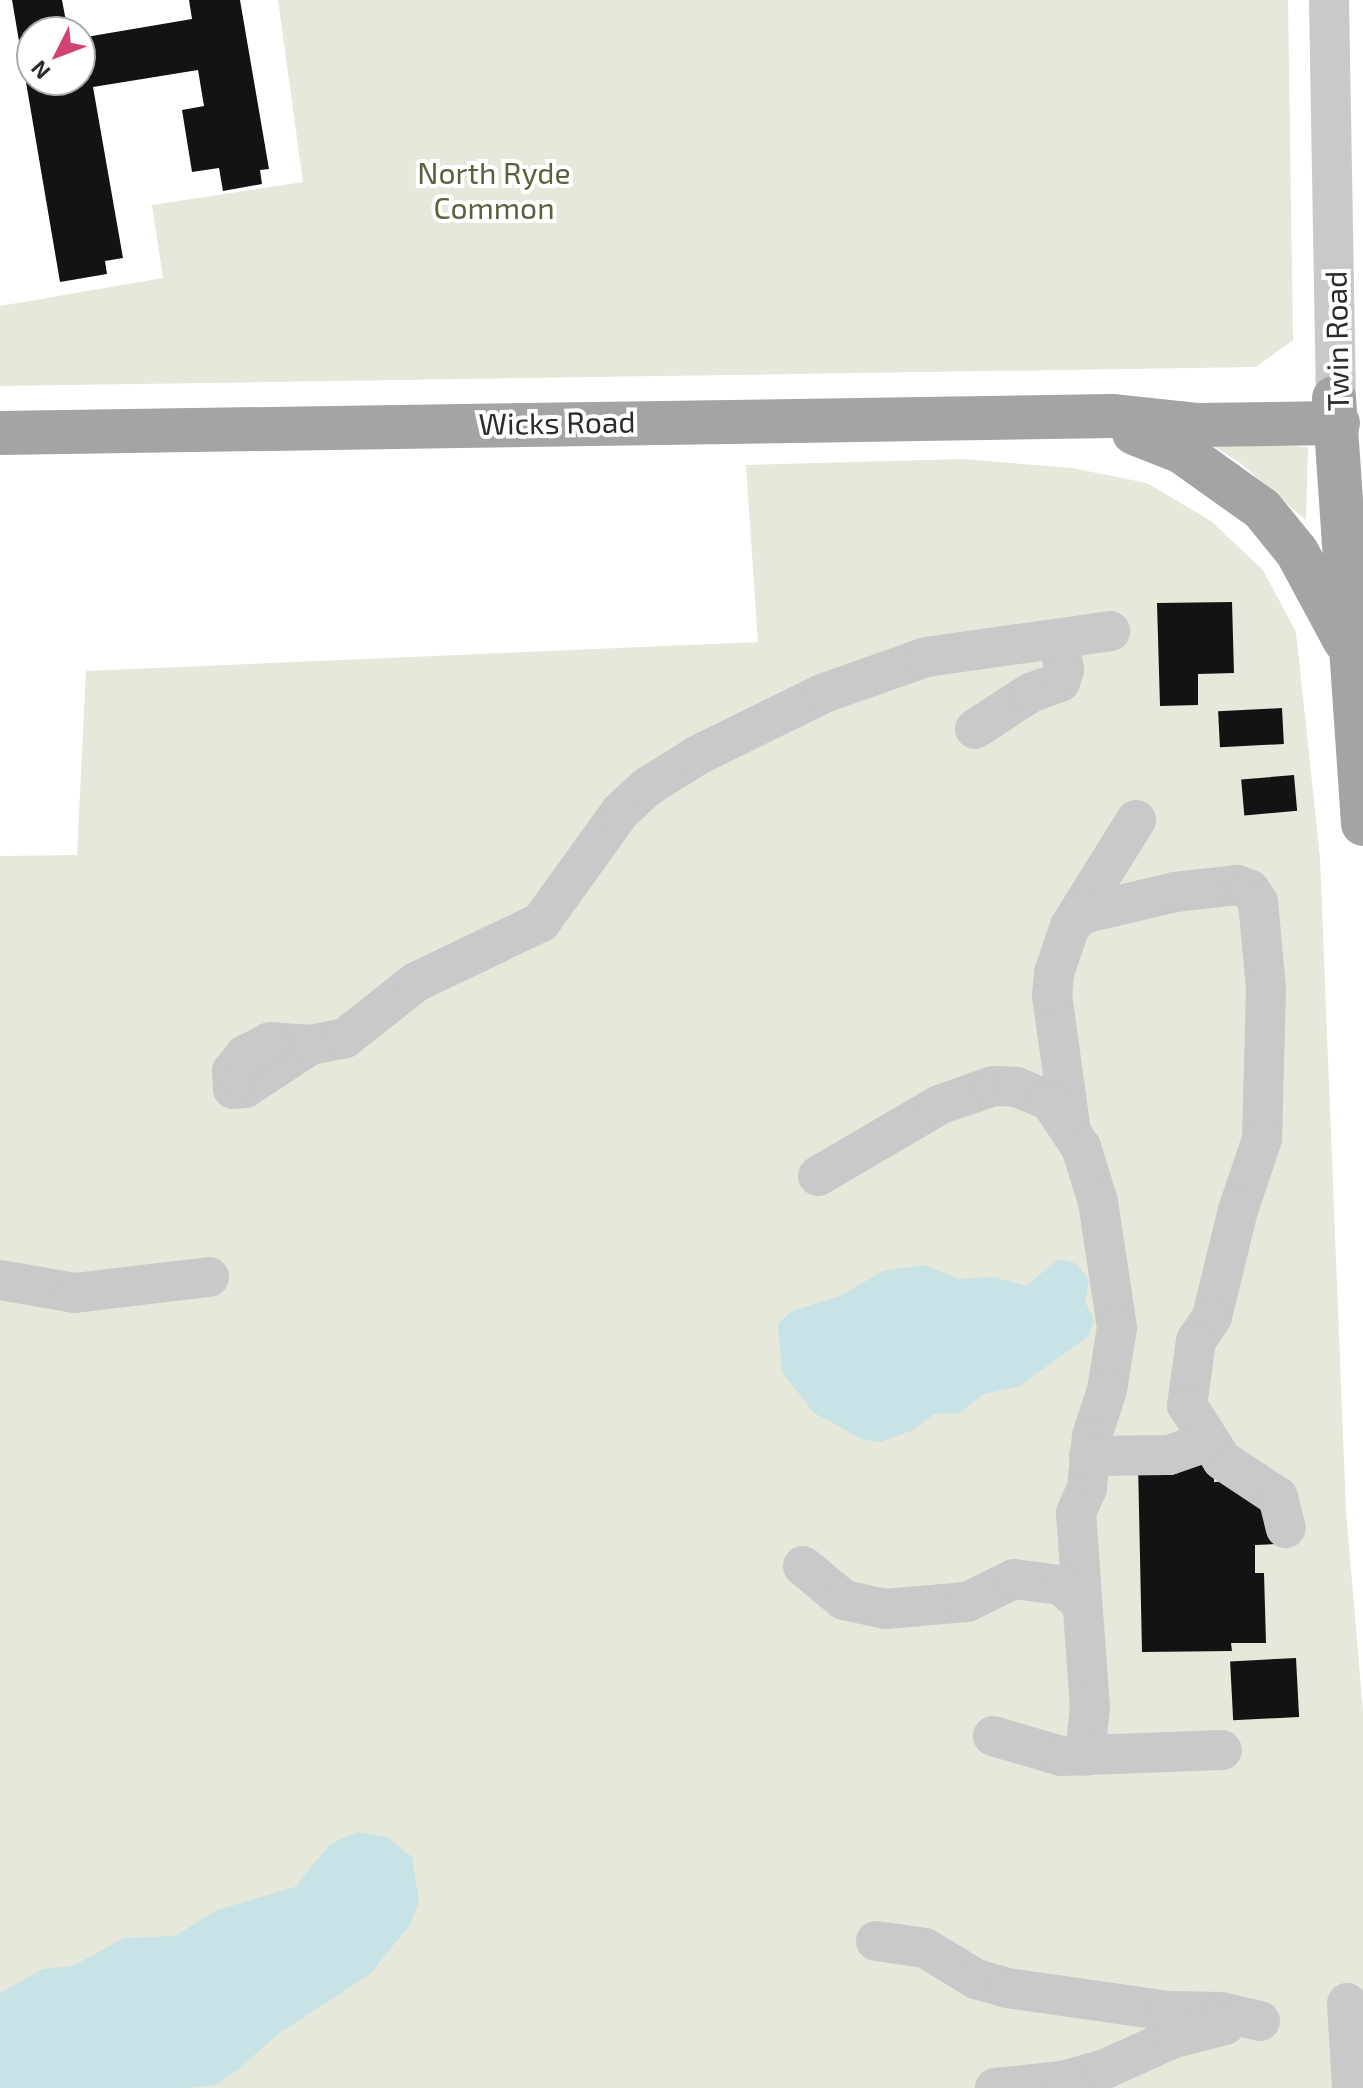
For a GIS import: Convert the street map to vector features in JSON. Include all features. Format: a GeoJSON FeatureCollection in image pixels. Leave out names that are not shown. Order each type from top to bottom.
{"type":"FeatureCollection","features":[{"type":"Feature","properties":{"kind":"main road","name":"Wicks Road"},"geometry":{"type":"LineString","coordinates":[[0,433],[1094,416],[1197,425],[1337,410]]}},
{"type":"Feature","properties":{"kind":"main road","name":"Twin Road"},"geometry":{"type":"LineString","coordinates":[[1337,410],[1363,824]]}},
{"type":"Feature","properties":{"kind":"main road"},"geometry":{"type":"LineString","coordinates":[[1094,416],[1163,442],[1250,498],[1297,552],[1352,654]]}},
{"type":"Feature","properties":{"kind":"street","name":"Twin Road"},"geometry":{"type":"LineString","coordinates":[[1329,0],[1337,410]]}},
{"type":"Feature","properties":{"kind":"street"},"geometry":{"type":"LineString","coordinates":[[310,1045],[345,1038],[416,982],[541,922],[620,812],[647,787],[698,755],[824,693],[926,657],[1110,631]]}},
{"type":"Feature","properties":{"kind":"street"},"geometry":{"type":"LineString","coordinates":[[975,729],[1030,693],[1060,682],[1064,670],[1059,640]]}},
{"type":"Feature","properties":{"kind":"street"},"geometry":{"type":"LineString","coordinates":[[1085,1756],[1090,1706],[1079,1601],[1076,1513],[1087,1488],[1089,1456],[1117,1328],[1098,1202],[1070,1125],[1052,996],[1054,973],[1070,926],[1136,820]]}},
{"type":"Feature","properties":{"kind":"street"},"geometry":{"type":"LineString","coordinates":[[1070,926],[1082,914],[1198,887],[1237,885],[1258,902],[1266,988],[1262,1139],[1238,1210],[1212,1317],[1192,1357],[1187,1405],[1206,1442],[1222,1460],[1271,1488],[1283,1506],[1286,1528]]}},
{"type":"Feature","properties":{"kind":"street"},"geometry":{"type":"LineString","coordinates":[[818,1176],[939,1105],[993,1086],[1016,1087],[1049,1100],[1070,1125]]}},
{"type":"Feature","properties":{"kind":"street"},"geometry":{"type":"LineString","coordinates":[[0,1280],[75,1293],[209,1277]]}},
{"type":"Feature","properties":{"kind":"street"},"geometry":{"type":"LineString","coordinates":[[1089,1456],[1169,1455],[1206,1442]]}},
{"type":"Feature","properties":{"kind":"street"},"geometry":{"type":"LineString","coordinates":[[803,1566],[844,1600],[885,1609],[967,1602],[1014,1579],[1061,1585],[1079,1601]]}},
{"type":"Feature","properties":{"kind":"street"},"geometry":{"type":"LineString","coordinates":[[993,1736],[1034,1750],[1085,1756],[1222,1750]]}},
{"type":"Feature","properties":{"kind":"street"},"geometry":{"type":"LineString","coordinates":[[876,1941],[925,1948],[976,1979],[1007,1988],[1168,2011],[1221,2012],[1260,2021],[1199,2030],[1062,2081],[995,2088]]}},
{"type":"Feature","properties":{"kind":"street"},"geometry":{"type":"LineString","coordinates":[[1347,2003],[1352,2088]]}},
{"type":"Feature","properties":{"kind":"green space","name":"North Ryde Common"},"geometry":{"type":"Polygon","coordinates":[[[278,0],[1288,0],[1293,340],[1256,367],[0,386],[0,306],[163,278],[152,205],[303,182],[278,0]]]}},
{"type":"Feature","properties":{"kind":"green space"},"geometry":{"type":"Polygon","coordinates":[[[1205,441],[1308,447],[1306,520],[1240,463],[1205,441]]]}},
{"type":"Feature","properties":{"kind":"green space"},"geometry":{"type":"Polygon","coordinates":[[[963,459],[1072,468],[1147,483],[1211,521],[1263,570],[1296,632],[1320,857],[1346,1511],[1363,1711],[1363,2088],[0,2088],[0,856],[77,855],[86,671],[758,642],[746,465],[963,459]]]}},
{"type":"Feature","properties":{"kind":"water"},"geometry":{"type":"Polygon","coordinates":[[[1056,1261],[1077,1264],[1089,1281],[1085,1301],[1094,1321],[1087,1337],[1020,1386],[984,1394],[959,1413],[934,1414],[911,1431],[880,1442],[862,1439],[814,1413],[782,1372],[778,1324],[792,1311],[840,1296],[883,1271],[924,1265],[959,1279],[994,1277],[1026,1286],[1056,1261]]]}},
{"type":"Feature","properties":{"kind":"water"},"geometry":{"type":"Polygon","coordinates":[[[357,1832],[386,1837],[412,1857],[419,1901],[411,1923],[370,1974],[278,2034],[239,2069],[216,2085],[186,2088],[0,2088],[0,1993],[43,1969],[73,1966],[124,1938],[175,1936],[217,1910],[295,1887],[330,1844],[357,1832]]]}},
{"type":"Feature","properties":{"kind":"building"},"geometry":{"type":"Polygon","coordinates":[[[12,0],[62,0],[65,16],[16,16],[16,24],[12,0]]]}},
{"type":"Feature","properties":{"kind":"building"},"geometry":{"type":"Polygon","coordinates":[[[189,0],[240,0],[269,169],[260,170],[262,184],[223,191],[219,168],[192,172],[182,110],[204,106],[198,70],[96,87],[96,35],[192,19],[189,0]]]}},
{"type":"Feature","properties":{"kind":"building"},"geometry":{"type":"Polygon","coordinates":[[[28,96],[95,96],[123,258],[105,261],[107,274],[60,282],[28,96]]]}},
{"type":"Feature","properties":{"kind":"building"},"geometry":{"type":"Polygon","coordinates":[[[1232,602],[1234,673],[1198,674],[1198,705],[1160,706],[1157,603],[1232,602]]]}},
{"type":"Feature","properties":{"kind":"building"},"geometry":{"type":"Polygon","coordinates":[[[1282,708],[1284,744],[1220,747],[1218,711],[1282,708]]]}},
{"type":"Feature","properties":{"kind":"building"},"geometry":{"type":"Polygon","coordinates":[[[1294,775],[1297,811],[1244,815],[1241,780],[1294,775]]]}},
{"type":"Feature","properties":{"kind":"building"},"geometry":{"type":"Polygon","coordinates":[[[1214,1461],[1214,1482],[1254,1481],[1278,1544],[1255,1545],[1255,1573],[1264,1573],[1266,1643],[1231,1643],[1232,1651],[1142,1652],[1138,1462],[1214,1461]]]}},
{"type":"Feature","properties":{"kind":"building"},"geometry":{"type":"Polygon","coordinates":[[[1296,1658],[1299,1717],[1233,1720],[1230,1661],[1296,1658]]]}}]}
